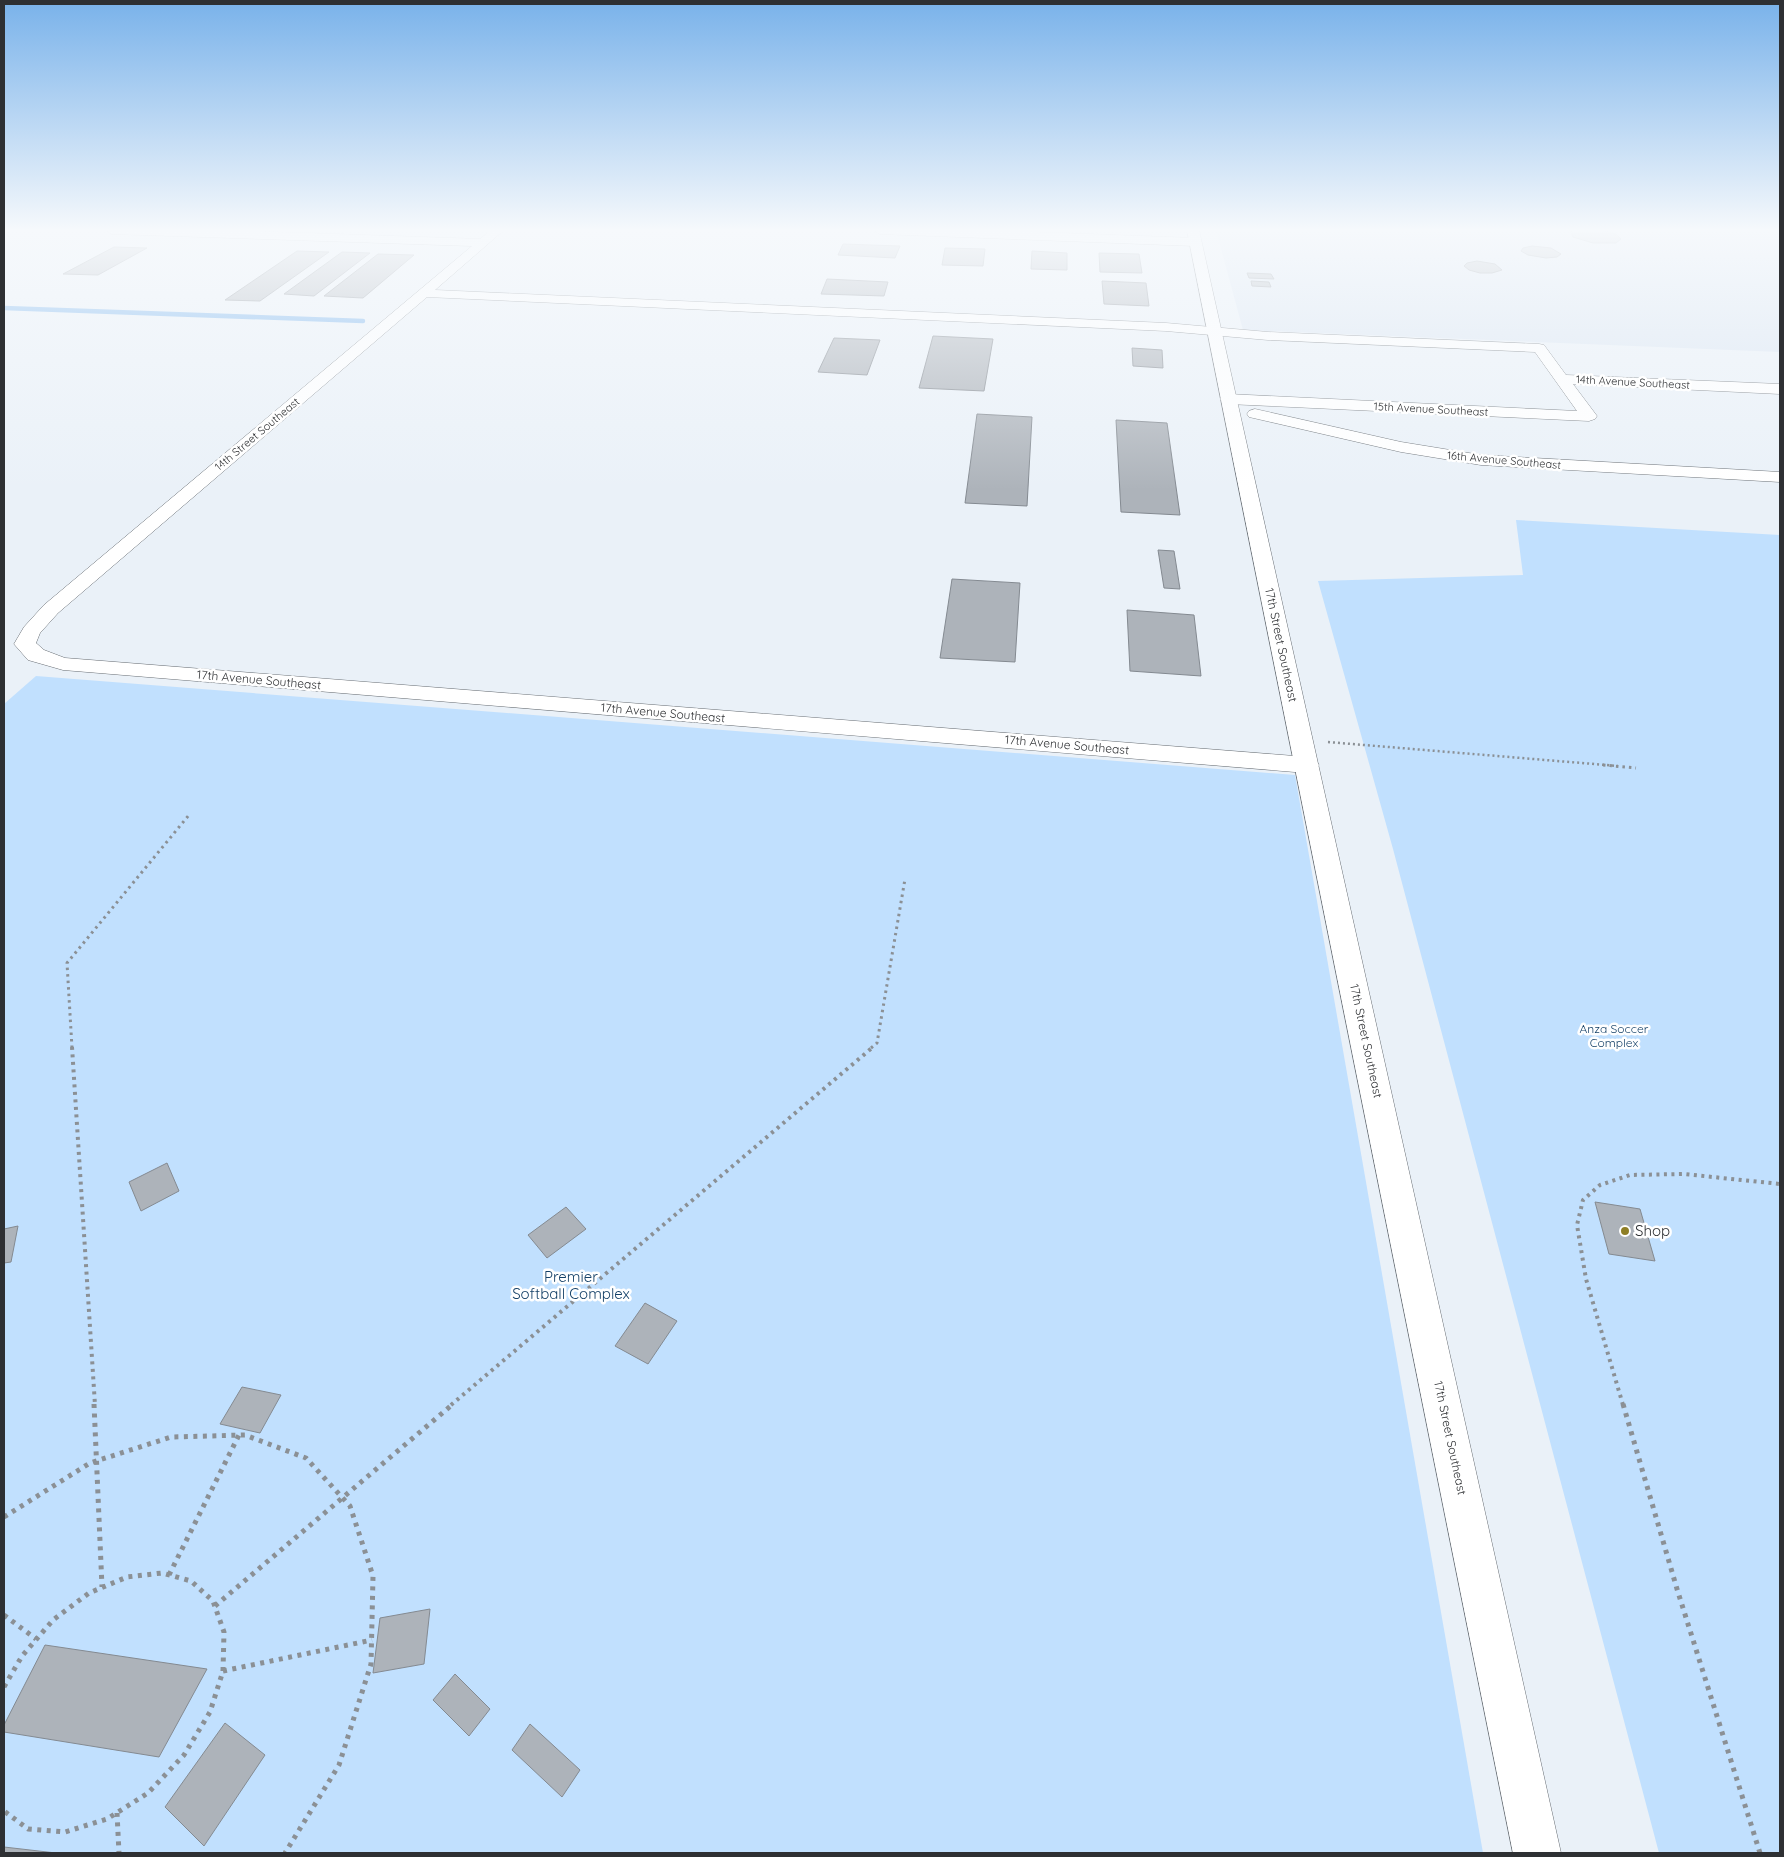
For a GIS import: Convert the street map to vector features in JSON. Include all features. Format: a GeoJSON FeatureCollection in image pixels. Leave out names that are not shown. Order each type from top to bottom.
{"type":"FeatureCollection","features":[{"type":"Feature","properties":{"kind":"street","name":"14th Street Southeast"},"geometry":{"type":"LineString","coordinates":[[25,644],[31,631],[51,609],[395,317]]}},
{"type":"Feature","properties":{"kind":"street","name":"14th Avenue Southeast"},"geometry":{"type":"LineString","coordinates":[[916,317],[1214,331],[1268,336],[1539,348],[1562,379],[1780,389]]}},
{"type":"Feature","properties":{"kind":"street","name":"17th Street Southeast"},"geometry":{"type":"LineString","coordinates":[[1211,317],[1537,1853]]}},
{"type":"Feature","properties":{"kind":"street","name":"15th Avenue Southeast"},"geometry":{"type":"LineString","coordinates":[[1230,405],[1589,416],[1562,379]]}},
{"type":"Feature","properties":{"kind":"street","name":"16th Avenue Southeast"},"geometry":{"type":"LineString","coordinates":[[1230,405],[1401,447],[1481,460],[1780,477]]}},
{"type":"Feature","properties":{"kind":"street","name":"17th Avenue Southeast"},"geometry":{"type":"LineString","coordinates":[[25,644],[36,655],[63,664],[1304,752]]}},
{"type":"Feature","properties":{"kind":"path"},"geometry":{"type":"LineString","coordinates":[[1304,752],[1636,768]]}},
{"type":"Feature","properties":{"kind":"path"},"geometry":{"type":"LineString","coordinates":[[102,1588],[98,1460],[68,964],[189,815]]}},
{"type":"Feature","properties":{"kind":"path"},"geometry":{"type":"LineString","coordinates":[[215,1606],[877,1043],[905,879]]}},
{"type":"Feature","properties":{"kind":"path"},"geometry":{"type":"LineString","coordinates":[[1760,1853],[1677,1589],[1586,1279],[1577,1225],[1582,1200],[1600,1185],[1630,1175],[1684,1174],[1780,1184]]}},
{"type":"Feature","properties":{"kind":"path"},"geometry":{"type":"LineString","coordinates":[[4,1517],[98,1460],[171,1437],[245,1435],[306,1458],[350,1506],[374,1576],[371,1664],[339,1765],[285,1853]]}},
{"type":"Feature","properties":{"kind":"path"},"geometry":{"type":"LineString","coordinates":[[169,1575],[239,1436]]}},
{"type":"Feature","properties":{"kind":"path"},"geometry":{"type":"LineString","coordinates":[[4,1687],[22,1656],[53,1620],[89,1593],[127,1577],[162,1573],[191,1581],[213,1601],[224,1632],[223,1670],[210,1712],[184,1755],[148,1793],[107,1819],[65,1832],[28,1829],[4,1811]]}},
{"type":"Feature","properties":{"kind":"path"},"geometry":{"type":"LineString","coordinates":[[4,1615],[36,1639]]}},
{"type":"Feature","properties":{"kind":"path"},"geometry":{"type":"LineString","coordinates":[[223,1670],[372,1640]]}},
{"type":"Feature","properties":{"kind":"path"},"geometry":{"type":"LineString","coordinates":[[117,1812],[119,1853]]}},
{"type":"Feature","properties":{"kind":"shaded area"},"geometry":{"type":"Polygon","coordinates":[[[1239,317],[1780,317],[1780,352],[1243,330],[1239,317]]]}},
{"type":"Feature","properties":{"kind":"green space","name":"Anza Soccer Complex"},"geometry":{"type":"Polygon","coordinates":[[[1516,520],[1780,535],[1780,1853],[1659,1853],[1393,849],[1318,581],[1523,575],[1516,520]]]}},
{"type":"Feature","properties":{"kind":"green space","name":"Premier Softball Complex"},"geometry":{"type":"Polygon","coordinates":[[[36,676],[1295,775],[1483,1853],[4,1853],[4,704],[36,676]]]}},
{"type":"Feature","properties":{"kind":"building"},"geometry":{"type":"Polygon","coordinates":[[[933,336],[993,339],[984,391],[919,388],[933,336]]]}},
{"type":"Feature","properties":{"kind":"building"},"geometry":{"type":"Polygon","coordinates":[[[834,338],[880,340],[867,375],[818,372],[834,338]]]}},
{"type":"Feature","properties":{"kind":"building"},"geometry":{"type":"Polygon","coordinates":[[[1132,348],[1162,350],[1163,368],[1133,366],[1132,348]]]}},
{"type":"Feature","properties":{"kind":"building"},"geometry":{"type":"Polygon","coordinates":[[[977,414],[1032,417],[1027,506],[965,503],[977,414]]]}},
{"type":"Feature","properties":{"kind":"building"},"geometry":{"type":"Polygon","coordinates":[[[1116,420],[1167,423],[1180,515],[1121,512],[1116,420]]]}},
{"type":"Feature","properties":{"kind":"building"},"geometry":{"type":"Polygon","coordinates":[[[1158,550],[1174,551],[1180,589],[1164,588],[1158,550]]]}},
{"type":"Feature","properties":{"kind":"building"},"geometry":{"type":"Polygon","coordinates":[[[952,579],[1020,583],[1015,662],[940,658],[952,579]]]}},
{"type":"Feature","properties":{"kind":"building"},"geometry":{"type":"Polygon","coordinates":[[[1127,610],[1194,615],[1201,676],[1130,671],[1127,610]]]}},
{"type":"Feature","properties":{"kind":"building"},"geometry":{"type":"Polygon","coordinates":[[[167,1163],[179,1191],[141,1211],[129,1182],[167,1163]]]}},
{"type":"Feature","properties":{"kind":"building","name":"Shop"},"geometry":{"type":"Polygon","coordinates":[[[1595,1202],[1640,1209],[1655,1261],[1609,1254],[1595,1202]]]}},
{"type":"Feature","properties":{"kind":"building"},"geometry":{"type":"Polygon","coordinates":[[[566,1207],[586,1229],[547,1258],[528,1235],[566,1207]]]}},
{"type":"Feature","properties":{"kind":"building"},"geometry":{"type":"Polygon","coordinates":[[[18,1226],[11,1262],[4,1263],[4,1229],[18,1226]]]}},
{"type":"Feature","properties":{"kind":"building"},"geometry":{"type":"Polygon","coordinates":[[[645,1303],[677,1321],[648,1364],[615,1346],[645,1303]]]}},
{"type":"Feature","properties":{"kind":"building"},"geometry":{"type":"Polygon","coordinates":[[[242,1387],[281,1395],[260,1433],[220,1424],[242,1387]]]}},
{"type":"Feature","properties":{"kind":"building"},"geometry":{"type":"Polygon","coordinates":[[[430,1609],[424,1664],[373,1673],[380,1618],[430,1609]]]}},
{"type":"Feature","properties":{"kind":"building"},"geometry":{"type":"Polygon","coordinates":[[[45,1645],[207,1669],[159,1757],[4,1732],[4,1725],[45,1645]]]}},
{"type":"Feature","properties":{"kind":"building"},"geometry":{"type":"Polygon","coordinates":[[[455,1674],[490,1709],[469,1736],[433,1700],[455,1674]]]}},
{"type":"Feature","properties":{"kind":"building"},"geometry":{"type":"Polygon","coordinates":[[[225,1723],[265,1755],[204,1846],[165,1807],[225,1723]]]}},
{"type":"Feature","properties":{"kind":"building"},"geometry":{"type":"Polygon","coordinates":[[[530,1724],[580,1770],[562,1797],[512,1750],[530,1724]]]}},
{"type":"Feature","properties":{"kind":"building"},"geometry":{"type":"Polygon","coordinates":[[[4,1847],[56,1853],[4,1853],[4,1847]]]}},
{"type":"Feature","properties":{"kind":"waterway"},"geometry":{"type":"LineString","coordinates":[[243,317],[363,321]]}},
{"type":"Feature","properties":{"kind":"place","name":"Shop"},"geometry":{"type":"Point","coordinates":[1625,1231]}}]}
